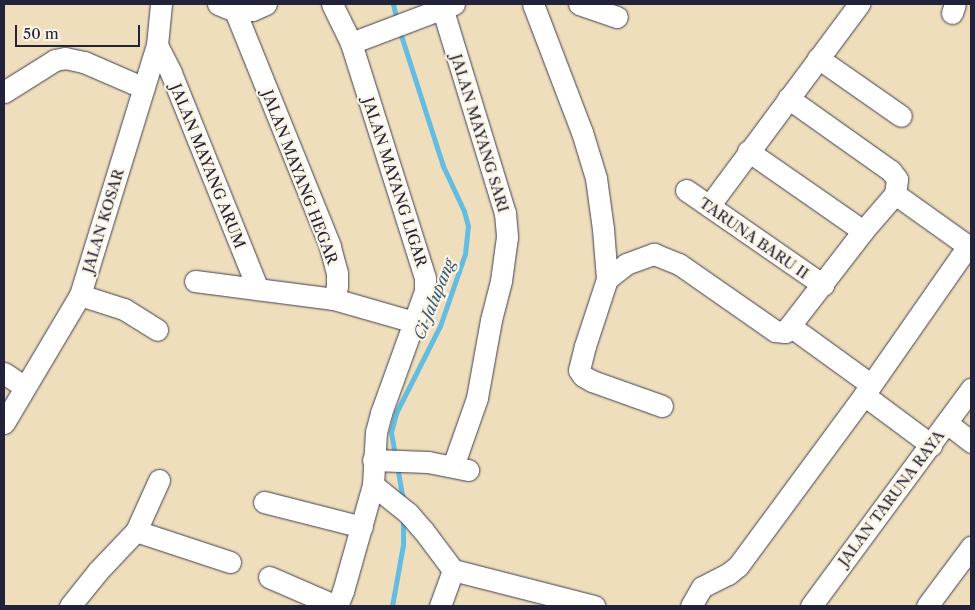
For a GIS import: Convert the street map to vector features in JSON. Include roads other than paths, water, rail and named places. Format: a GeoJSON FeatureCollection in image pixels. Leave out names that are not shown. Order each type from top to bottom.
{"type":"FeatureCollection","features":[{"type":"Feature","properties":{"kind":"street","name":"JALAN KOSAR"},"geometry":{"type":"LineString","coordinates":[[4,423],[80,295],[157,44],[161,4]]}},
{"type":"Feature","properties":{"kind":"street"},"geometry":{"type":"LineString","coordinates":[[227,7],[252,10],[266,4]]}},
{"type":"Feature","properties":{"kind":"street","name":"JALAN MAYANG LIGAR"},"geometry":{"type":"LineString","coordinates":[[332,4],[351,43],[425,278],[425,291],[381,413],[389,461],[373,485],[337,606]]}},
{"type":"Feature","properties":{"kind":"street"},"geometry":{"type":"LineString","coordinates":[[533,4],[582,132],[596,178],[608,279],[585,346],[579,370],[583,376],[592,381],[662,406]]}},
{"type":"Feature","properties":{"kind":"street"},"geometry":{"type":"LineString","coordinates":[[579,4],[616,17]]}},
{"type":"Feature","properties":{"kind":"street"},"geometry":{"type":"LineString","coordinates":[[709,206],[859,4]]}},
{"type":"Feature","properties":{"kind":"street","name":"JALAN MAYANG HEGAR"},"geometry":{"type":"LineString","coordinates":[[227,7],[330,246],[337,273],[334,299]]}},
{"type":"Feature","properties":{"kind":"street"},"geometry":{"type":"LineString","coordinates":[[351,43],[446,11]]}},
{"type":"Feature","properties":{"kind":"street","name":"JALAN MAYANG SARI"},"geometry":{"type":"LineString","coordinates":[[389,461],[461,468],[505,261],[507,237],[505,213],[446,11]]}},
{"type":"Feature","properties":{"kind":"street","name":"JALAN MAYANG ARUM"},"geometry":{"type":"LineString","coordinates":[[157,44],[171,73],[258,288]]}},
{"type":"Feature","properties":{"kind":"street"},"geometry":{"type":"LineString","coordinates":[[4,92],[55,60],[65,58],[84,62],[144,88]]}},
{"type":"Feature","properties":{"kind":"street"},"geometry":{"type":"LineString","coordinates":[[818,58],[901,116]]}},
{"type":"Feature","properties":{"kind":"street"},"geometry":{"type":"LineString","coordinates":[[608,279],[626,264],[654,254],[679,264],[775,331],[785,332],[823,286],[863,231],[895,194],[897,179],[891,171],[788,98]]}},
{"type":"Feature","properties":{"kind":"street"},"geometry":{"type":"LineString","coordinates":[[748,151],[863,231]]}},
{"type":"Feature","properties":{"kind":"street","name":"TARUNA BARU II"},"geometry":{"type":"LineString","coordinates":[[686,190],[823,286]]}},
{"type":"Feature","properties":{"kind":"street"},"geometry":{"type":"LineString","coordinates":[[691,606],[702,586],[728,574],[738,566],[970,244],[895,194]]}},
{"type":"Feature","properties":{"kind":"street"},"geometry":{"type":"LineString","coordinates":[[196,281],[334,299],[414,322]]}},
{"type":"Feature","properties":{"kind":"street"},"geometry":{"type":"LineString","coordinates":[[80,295],[124,309],[157,330]]}},
{"type":"Feature","properties":{"kind":"street"},"geometry":{"type":"LineString","coordinates":[[790,326],[867,389],[931,446]]}},
{"type":"Feature","properties":{"kind":"street"},"geometry":{"type":"LineString","coordinates":[[4,373],[25,388]]}},
{"type":"Feature","properties":{"kind":"street","name":"JALAN TARUNA RAYA"},"geometry":{"type":"LineString","coordinates":[[811,606],[931,446],[971,389]]}},
{"type":"Feature","properties":{"kind":"street"},"geometry":{"type":"LineString","coordinates":[[947,424],[971,442]]}},
{"type":"Feature","properties":{"kind":"street"},"geometry":{"type":"LineString","coordinates":[[70,606],[98,571],[136,531],[160,480]]}},
{"type":"Feature","properties":{"kind":"street"},"geometry":{"type":"LineString","coordinates":[[373,485],[402,509],[436,546],[453,570],[522,598],[594,606]]}},
{"type":"Feature","properties":{"kind":"street"},"geometry":{"type":"LineString","coordinates":[[264,502],[362,527]]}},
{"type":"Feature","properties":{"kind":"street"},"geometry":{"type":"LineString","coordinates":[[136,531],[230,562]]}},
{"type":"Feature","properties":{"kind":"street"},"geometry":{"type":"LineString","coordinates":[[927,606],[971,547]]}},
{"type":"Feature","properties":{"kind":"street"},"geometry":{"type":"LineString","coordinates":[[440,606],[453,570]]}},
{"type":"Feature","properties":{"kind":"street"},"geometry":{"type":"LineString","coordinates":[[268,578],[337,606]]}},
{"type":"Feature","properties":{"kind":"waterway","name":"Ci Jalupang"},"geometry":{"type":"LineString","coordinates":[[393,4],[397,21]]}},
{"type":"Feature","properties":{"kind":"waterway","name":"Ci Jalupang"},"geometry":{"type":"LineString","coordinates":[[395,455],[391,432],[396,413],[440,326],[465,254],[468,226],[464,211],[443,166],[399,29]]}},
{"type":"Feature","properties":{"kind":"waterway","name":"Ci Jalupang"},"geometry":{"type":"LineString","coordinates":[[397,466],[403,499]]}},
{"type":"Feature","properties":{"kind":"waterway","name":"Ci Jalupang"},"geometry":{"type":"LineString","coordinates":[[392,606],[403,545],[403,518]]}}]}
